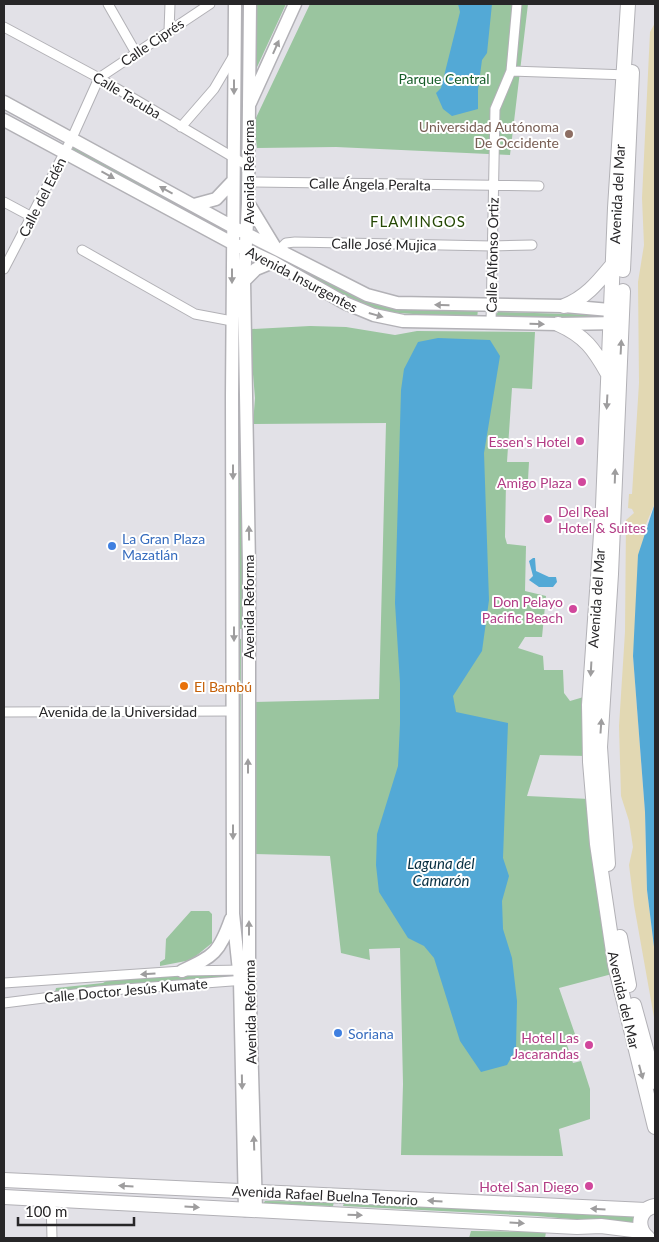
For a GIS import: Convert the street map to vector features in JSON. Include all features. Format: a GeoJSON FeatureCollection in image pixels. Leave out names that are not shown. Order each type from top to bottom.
{"type":"FeatureCollection","features":[{"type":"Feature","properties":{"kind":"main road","name":"Avenida Reforma"},"geometry":{"type":"LineString","coordinates":[[235,4],[232,243],[233,914],[244,975]]}},
{"type":"Feature","properties":{"kind":"main road","name":"Avenida Reforma"},"geometry":{"type":"LineString","coordinates":[[250,4],[248,234],[244,281],[249,566],[244,975],[251,1210]]}},
{"type":"Feature","properties":{"kind":"main road"},"geometry":{"type":"LineString","coordinates":[[248,107],[295,4]]}},
{"type":"Feature","properties":{"kind":"main road","name":"Avenida del Mar"},"geometry":{"type":"LineString","coordinates":[[628,4],[628,75],[617,317],[611,574],[600,747],[603,812],[612,891],[636,1014],[655,1082]]}},
{"type":"Feature","properties":{"kind":"main road","name":"Avenida del Mar"},"geometry":{"type":"LineString","coordinates":[[638,4],[628,75],[614,263],[617,317],[608,374],[603,506],[589,706],[590,762],[596,844],[615,966],[655,1127]]}},
{"type":"Feature","properties":{"kind":"main road","name":"Avenida Insurgentes"},"geometry":{"type":"LineString","coordinates":[[4,102],[233,227],[356,290],[389,302],[490,306],[564,306],[617,317]]}},
{"type":"Feature","properties":{"kind":"main road","name":"Avenida Insurgentes"},"geometry":{"type":"LineString","coordinates":[[4,120],[232,243],[273,262],[345,303],[374,315],[403,321],[558,324],[617,317]]}},
{"type":"Feature","properties":{"kind":"main road"},"geometry":{"type":"LineString","coordinates":[[194,205],[216,199],[233,181]]}},
{"type":"Feature","properties":{"kind":"main road"},"geometry":{"type":"LineString","coordinates":[[248,204],[278,249]]}},
{"type":"Feature","properties":{"kind":"main road"},"geometry":{"type":"LineString","coordinates":[[244,281],[256,270],[273,262]]}},
{"type":"Feature","properties":{"kind":"main road"},"geometry":{"type":"LineString","coordinates":[[564,306],[575,302],[589,291],[614,263]]}},
{"type":"Feature","properties":{"kind":"main road"},"geometry":{"type":"LineString","coordinates":[[558,324],[579,334],[586,340],[608,374]]}},
{"type":"Feature","properties":{"kind":"main road"},"geometry":{"type":"LineString","coordinates":[[232,344],[246,346]]}},
{"type":"Feature","properties":{"kind":"main road"},"geometry":{"type":"LineString","coordinates":[[233,423],[247,423]]}},
{"type":"Feature","properties":{"kind":"main road"},"geometry":{"type":"LineString","coordinates":[[182,971],[215,952],[223,942],[233,914]]}},
{"type":"Feature","properties":{"kind":"main road","name":"Avenida Rafael Buelna Tenorio"},"geometry":{"type":"LineString","coordinates":[[4,1180],[250,1192],[652,1205]]}},
{"type":"Feature","properties":{"kind":"main road","name":"Avenida Rafael Buelna Tenorio"},"geometry":{"type":"LineString","coordinates":[[4,1197],[577,1227],[601,1226],[643,1235]]}},
{"type":"Feature","properties":{"kind":"main road"},"geometry":{"type":"LineString","coordinates":[[643,1235],[640,1219],[652,1205]]}},
{"type":"Feature","properties":{"kind":"main road"},"geometry":{"type":"LineString","coordinates":[[601,1226],[617,1238]]}},
{"type":"Feature","properties":{"kind":"street"},"geometry":{"type":"LineString","coordinates":[[108,4],[136,52]]}},
{"type":"Feature","properties":{"kind":"street"},"geometry":{"type":"LineString","coordinates":[[169,31],[170,4]]}},
{"type":"Feature","properties":{"kind":"street","name":"Calle Ciprés"},"geometry":{"type":"LineString","coordinates":[[99,78],[210,4]]}},
{"type":"Feature","properties":{"kind":"street","name":"Calle Alfonso Ortiz"},"geometry":{"type":"LineString","coordinates":[[491,323],[495,109],[511,71],[517,4]]}},
{"type":"Feature","properties":{"kind":"street","name":"Calle Tacuba"},"geometry":{"type":"LineString","coordinates":[[4,26],[99,78],[233,159],[248,166]]}},
{"type":"Feature","properties":{"kind":"street"},"geometry":{"type":"LineString","coordinates":[[181,127],[214,89],[234,55]]}},
{"type":"Feature","properties":{"kind":"street"},"geometry":{"type":"LineString","coordinates":[[511,71],[628,75]]}},
{"type":"Feature","properties":{"kind":"street"},"geometry":{"type":"LineString","coordinates":[[65,152],[99,78]]}},
{"type":"Feature","properties":{"kind":"street","name":"Calle del Edén"},"geometry":{"type":"LineString","coordinates":[[4,269],[65,152]]}},
{"type":"Feature","properties":{"kind":"street","name":"Calle Ángela Peralta"},"geometry":{"type":"LineString","coordinates":[[248,182],[539,186]]}},
{"type":"Feature","properties":{"kind":"street"},"geometry":{"type":"LineString","coordinates":[[4,202],[32,217]]}},
{"type":"Feature","properties":{"kind":"street","name":"Calle José Mujica"},"geometry":{"type":"LineString","coordinates":[[278,249],[286,243],[295,242],[492,246],[532,245]]}},
{"type":"Feature","properties":{"kind":"street"},"geometry":{"type":"LineString","coordinates":[[82,250],[195,314],[232,320]]}},
{"type":"Feature","properties":{"kind":"street","name":"Avenida de la Universidad"},"geometry":{"type":"LineString","coordinates":[[4,712],[233,711]]}},
{"type":"Feature","properties":{"kind":"street","name":"Calle Doctor Jesús Kumate"},"geometry":{"type":"LineString","coordinates":[[4,983],[182,971],[244,975]]}},
{"type":"Feature","properties":{"kind":"street","name":"Calle Doctor Jesús Kumate"},"geometry":{"type":"LineString","coordinates":[[4,1002],[244,975]]}},
{"type":"Feature","properties":{"kind":"street"},"geometry":{"type":"LineString","coordinates":[[50,980],[52,996]]}},
{"type":"Feature","properties":{"kind":"street"},"geometry":{"type":"LineString","coordinates":[[52,1200],[52,1238]]}},
{"type":"Feature","properties":{"kind":"green space"},"geometry":{"type":"Polygon","coordinates":[[[256,4],[286,4],[252,78],[256,4]]]}},
{"type":"Feature","properties":{"kind":"green space","name":"Parque Central"},"geometry":{"type":"Polygon","coordinates":[[[310,4],[528,4],[510,155],[336,147],[257,148],[254,122],[310,4]]]}},
{"type":"Feature","properties":{"kind":"green space"},"geometry":{"type":"Polygon","coordinates":[[[74,147],[228,228],[223,230],[186,211],[181,212],[71,151],[74,147]]]}},
{"type":"Feature","properties":{"kind":"green space"},"geometry":{"type":"Polygon","coordinates":[[[247,239],[348,293],[386,305],[478,309],[477,319],[387,312],[349,299],[246,246],[247,239]]]}},
{"type":"Feature","properties":{"kind":"green space"},"geometry":{"type":"Polygon","coordinates":[[[498,312],[603,315],[601,321],[498,320],[495,316],[498,312]]]}},
{"type":"Feature","properties":{"kind":"green space"},"geometry":{"type":"Polygon","coordinates":[[[310,326],[346,327],[395,335],[417,331],[535,332],[532,389],[512,388],[507,462],[529,462],[528,480],[506,482],[505,537],[507,544],[526,546],[525,591],[546,596],[542,637],[525,637],[518,648],[543,656],[544,670],[563,670],[564,693],[570,701],[587,696],[587,756],[540,755],[527,796],[589,799],[612,974],[559,988],[576,1037],[566,1042],[573,1063],[581,1061],[590,1089],[590,1119],[559,1129],[563,1156],[401,1155],[403,1084],[400,948],[369,949],[370,960],[341,953],[330,856],[255,854],[254,702],[379,699],[386,423],[253,424],[255,398],[250,339],[252,329],[310,326]]]}},
{"type":"Feature","properties":{"kind":"green space"},"geometry":{"type":"Polygon","coordinates":[[[238,433],[239,470],[242,476],[244,629],[240,629],[238,433]]]}},
{"type":"Feature","properties":{"kind":"green space"},"geometry":{"type":"Polygon","coordinates":[[[236,638],[241,639],[240,843],[238,844],[236,638]]]}},
{"type":"Feature","properties":{"kind":"green space"},"geometry":{"type":"Polygon","coordinates":[[[191,911],[209,911],[212,914],[212,943],[191,960],[160,966],[160,962],[165,959],[166,939],[191,911]]]}},
{"type":"Feature","properties":{"kind":"green space"},"geometry":{"type":"Polygon","coordinates":[[[223,973],[226,975],[224,977],[55,992],[56,988],[103,983],[111,978],[223,973]]]}},
{"type":"Feature","properties":{"kind":"green space"},"geometry":{"type":"Polygon","coordinates":[[[265,1201],[334,1202],[333,1206],[263,1204],[265,1201]]]}},
{"type":"Feature","properties":{"kind":"green space"},"geometry":{"type":"Polygon","coordinates":[[[344,1203],[640,1214],[638,1228],[604,1222],[537,1216],[343,1206],[344,1203]]]}},
{"type":"Feature","properties":{"kind":"green space"},"geometry":{"type":"Polygon","coordinates":[[[471,1231],[546,1232],[545,1238],[469,1238],[471,1231]]]}},
{"type":"Feature","properties":{"kind":"sand"},"geometry":{"type":"Polygon","coordinates":[[[655,23],[655,503],[646,524],[633,656],[645,812],[647,890],[655,955],[655,1023],[634,905],[629,865],[633,847],[629,821],[621,796],[619,726],[625,632],[626,520],[634,513],[632,509],[628,508],[629,494],[632,494],[639,383],[638,282],[644,245],[642,198],[650,32],[655,23]]]}},
{"type":"Feature","properties":{"kind":"water"},"geometry":{"type":"Polygon","coordinates":[[[458,4],[492,4],[487,53],[482,60],[478,90],[478,109],[452,116],[443,109],[436,93],[441,88],[460,12],[458,4]]]}},
{"type":"Feature","properties":{"kind":"water","name":"Laguna del Camarón"},"geometry":{"type":"Polygon","coordinates":[[[438,338],[490,340],[500,356],[484,453],[489,600],[482,651],[453,696],[456,712],[508,723],[503,858],[509,876],[502,901],[503,929],[512,958],[517,1001],[516,1049],[507,1065],[481,1072],[460,1041],[434,958],[424,946],[408,938],[379,892],[376,865],[377,834],[398,766],[400,683],[395,603],[401,390],[404,369],[418,342],[438,338]]]}},
{"type":"Feature","properties":{"kind":"water"},"geometry":{"type":"Polygon","coordinates":[[[655,503],[655,955],[647,890],[645,812],[633,656],[638,555],[655,503]]]}},
{"type":"Feature","properties":{"kind":"water"},"geometry":{"type":"Polygon","coordinates":[[[535,558],[536,571],[549,577],[556,577],[557,582],[553,587],[539,587],[529,580],[533,576],[529,561],[535,558]]]}},
{"type":"Feature","properties":{"kind":"place","name":"Universidad Autónoma De Occidente"},"geometry":{"type":"Point","coordinates":[569,134]}},
{"type":"Feature","properties":{"kind":"place","name":"Essen's Hotel"},"geometry":{"type":"Point","coordinates":[580,441]}},
{"type":"Feature","properties":{"kind":"place","name":"Amigo Plaza"},"geometry":{"type":"Point","coordinates":[582,482]}},
{"type":"Feature","properties":{"kind":"place","name":"Del Real Hotel & Suites"},"geometry":{"type":"Point","coordinates":[548,519]}},
{"type":"Feature","properties":{"kind":"place","name":"La Gran Plaza Mazatlán"},"geometry":{"type":"Point","coordinates":[112,546]}},
{"type":"Feature","properties":{"kind":"place","name":"Don Pelayo Pacific Beach"},"geometry":{"type":"Point","coordinates":[573,609]}},
{"type":"Feature","properties":{"kind":"place","name":"El Bambú"},"geometry":{"type":"Point","coordinates":[184,686]}},
{"type":"Feature","properties":{"kind":"place","name":"Soriana"},"geometry":{"type":"Point","coordinates":[338,1033]}},
{"type":"Feature","properties":{"kind":"place","name":"Hotel Las Jacarandas"},"geometry":{"type":"Point","coordinates":[589,1045]}},
{"type":"Feature","properties":{"kind":"place","name":"Hotel San Diego"},"geometry":{"type":"Point","coordinates":[589,1186]}},
{"type":"Feature","properties":{"kind":"district","name":"FLAMINGOS"},"geometry":{"type":"Point","coordinates":[418,221]}}]}
